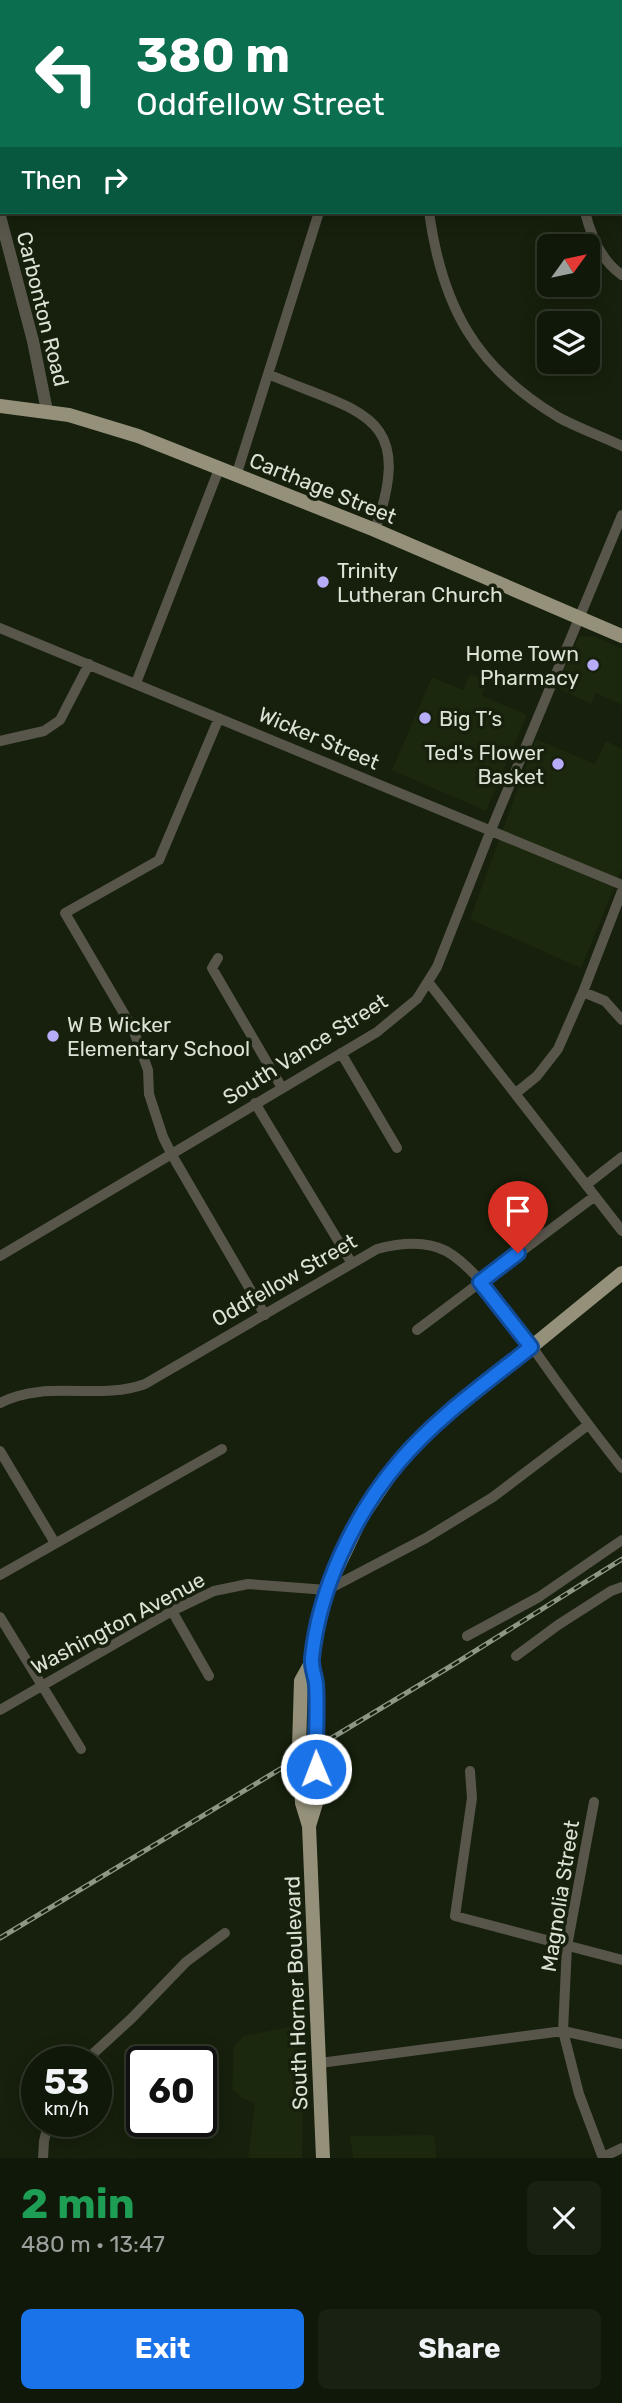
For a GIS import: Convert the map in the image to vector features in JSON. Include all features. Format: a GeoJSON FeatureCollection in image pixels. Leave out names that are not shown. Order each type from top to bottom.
{"type":"FeatureCollection","features":[{"type":"Feature","properties":{"kind":"main road","name":"Carthage Street"},"geometry":{"type":"LineString","coordinates":[[0,406],[81,418],[138,436],[375,530],[622,636]]}},
{"type":"Feature","properties":{"kind":"main road","name":"South Horner Boulevard"},"geometry":{"type":"LineString","coordinates":[[323,2158],[309,1826],[302,1802],[299,1737],[301,1681],[311,1663],[315,1631],[327,1590],[361,1518],[399,1462],[452,1410],[622,1273]]}},
{"type":"Feature","properties":{"kind":"street"},"geometry":{"type":"LineString","coordinates":[[236,476],[317,214]]}},
{"type":"Feature","properties":{"kind":"street"},"geometry":{"type":"LineString","coordinates":[[429,214],[434,250],[447,292],[483,355],[511,383],[559,417],[622,446]]}},
{"type":"Feature","properties":{"kind":"street"},"geometry":{"type":"LineString","coordinates":[[586,214],[600,251],[614,270],[622,275]]}},
{"type":"Feature","properties":{"kind":"street","name":"Carbonton Road"},"geometry":{"type":"LineString","coordinates":[[0,216],[33,341],[47,411]]}},
{"type":"Feature","properties":{"kind":"street"},"geometry":{"type":"LineString","coordinates":[[268,374],[360,412],[378,428],[386,444],[390,471],[386,499],[375,530]]}},
{"type":"Feature","properties":{"kind":"street"},"geometry":{"type":"LineString","coordinates":[[136,683],[219,469]]}},
{"type":"Feature","properties":{"kind":"street","name":"South Vance Street"},"geometry":{"type":"LineString","coordinates":[[0,1256],[377,1031],[409,1007],[429,983],[622,515]]}},
{"type":"Feature","properties":{"kind":"street","name":"Wicker Street"},"geometry":{"type":"LineString","coordinates":[[0,628],[622,885]]}},
{"type":"Feature","properties":{"kind":"street"},"geometry":{"type":"LineString","coordinates":[[0,741],[44,731],[60,720],[89,664]]}},
{"type":"Feature","properties":{"kind":"street"},"geometry":{"type":"LineString","coordinates":[[219,718],[159,860],[65,913],[133,1029],[148,1070],[149,1094],[163,1137],[265,1315]]}},
{"type":"Feature","properties":{"kind":"street"},"geometry":{"type":"LineString","coordinates":[[516,1093],[537,1076],[558,1049],[622,891]]}},
{"type":"Feature","properties":{"kind":"street"},"geometry":{"type":"LineString","coordinates":[[218,958],[212,968],[282,1088]]}},
{"type":"Feature","properties":{"kind":"street"},"geometry":{"type":"LineString","coordinates":[[429,983],[622,1231]]}},
{"type":"Feature","properties":{"kind":"street"},"geometry":{"type":"LineString","coordinates":[[583,992],[606,1001],[622,1020]]}},
{"type":"Feature","properties":{"kind":"street"},"geometry":{"type":"LineString","coordinates":[[341,1052],[397,1148]]}},
{"type":"Feature","properties":{"kind":"street"},"geometry":{"type":"LineString","coordinates":[[255,1103],[351,1262]]}},
{"type":"Feature","properties":{"kind":"street"},"geometry":{"type":"LineString","coordinates":[[586,1185],[622,1157]]}},
{"type":"Feature","properties":{"kind":"street"},"geometry":{"type":"LineString","coordinates":[[417,1330],[595,1196]]}},
{"type":"Feature","properties":{"kind":"street","name":"Oddfellow Street"},"geometry":{"type":"LineString","coordinates":[[0,1403],[17,1394],[44,1391],[130,1390],[155,1379],[377,1249],[396,1244],[427,1244],[462,1262],[480,1282],[622,1468]]}},
{"type":"Feature","properties":{"kind":"street"},"geometry":{"type":"LineString","coordinates":[[327,1590],[426,1538],[493,1497],[589,1425]]}},
{"type":"Feature","properties":{"kind":"street"},"geometry":{"type":"LineString","coordinates":[[0,1575],[222,1449]]}},
{"type":"Feature","properties":{"kind":"street"},"geometry":{"type":"LineString","coordinates":[[0,1451],[55,1543]]}},
{"type":"Feature","properties":{"kind":"street"},"geometry":{"type":"LineString","coordinates":[[467,1636],[539,1597],[622,1541]]}},
{"type":"Feature","properties":{"kind":"street","name":"Washington Avenue"},"geometry":{"type":"LineString","coordinates":[[0,1710],[173,1611],[214,1591],[236,1585],[327,1590]]}},
{"type":"Feature","properties":{"kind":"street"},"geometry":{"type":"LineString","coordinates":[[516,1656],[558,1625],[611,1591],[622,1587]]}},
{"type":"Feature","properties":{"kind":"street"},"geometry":{"type":"LineString","coordinates":[[173,1611],[209,1676]]}},
{"type":"Feature","properties":{"kind":"street"},"geometry":{"type":"LineString","coordinates":[[0,1617],[81,1749]]}},
{"type":"Feature","properties":{"kind":"street"},"geometry":{"type":"LineString","coordinates":[[470,1771],[472,1798],[455,1916],[622,1961]]}},
{"type":"Feature","properties":{"kind":"street","name":"Magnolia Street"},"geometry":{"type":"LineString","coordinates":[[594,1802],[567,1946],[562,2031],[579,2094],[603,2158]]}},
{"type":"Feature","properties":{"kind":"street"},"geometry":{"type":"LineString","coordinates":[[101,2046],[186,1962],[225,1933]]}},
{"type":"Feature","properties":{"kind":"street"},"geometry":{"type":"LineString","coordinates":[[320,2063],[562,2031],[622,2045]]}},
{"type":"Feature","properties":{"kind":"street"},"geometry":{"type":"LineString","coordinates":[[43,2158],[45,2137]]}},
{"type":"Feature","properties":{"kind":"street"},"geometry":{"type":"LineString","coordinates":[[603,2158],[622,2148]]}},
{"type":"Feature","properties":{"kind":"shaded area"},"geometry":{"type":"Polygon","coordinates":[[[593,636],[622,649],[622,705],[596,693],[591,704],[556,687],[579,637],[593,636]]]}},
{"type":"Feature","properties":{"kind":"shaded area"},"geometry":{"type":"Polygon","coordinates":[[[470,674],[488,682],[482,696],[527,715],[486,811],[392,770],[432,677],[463,690],[470,674]]]}},
{"type":"Feature","properties":{"kind":"shaded area"},"geometry":{"type":"Polygon","coordinates":[[[536,739],[595,764],[606,741],[622,749],[622,868],[581,968],[470,919],[536,739]]]}},
{"type":"Feature","properties":{"kind":"shaded area"},"geometry":{"type":"Polygon","coordinates":[[[305,2024],[302,2158],[248,2158],[255,2104],[232,2089],[234,2046],[244,2036],[305,2024]]]}},
{"type":"Feature","properties":{"kind":"shaded area"},"geometry":{"type":"Polygon","coordinates":[[[435,2135],[436,2158],[353,2158],[350,2136],[435,2135]]]}},
{"type":"Feature","properties":{"kind":"railway"},"geometry":{"type":"LineString","coordinates":[[0,1938],[456,1663],[622,1559]]}},
{"type":"Feature","properties":{"kind":"place","name":"Trinity Lutheran Church"},"geometry":{"type":"Point","coordinates":[323,582]}},
{"type":"Feature","properties":{"kind":"place","name":"Home Town Pharmacy"},"geometry":{"type":"Point","coordinates":[593,665]}},
{"type":"Feature","properties":{"kind":"place","name":"Big T’s"},"geometry":{"type":"Point","coordinates":[425,718]}},
{"type":"Feature","properties":{"kind":"place","name":"Ted's Flower Basket"},"geometry":{"type":"Point","coordinates":[558,764]}},
{"type":"Feature","properties":{"kind":"place","name":"W B Wicker Elementary School"},"geometry":{"type":"Point","coordinates":[53,1036]}},
{"type":"Feature","properties":{"kind":"route"},"geometry":{"type":"LineString","coordinates":[[316,1769],[316,1683],[311,1663],[315,1631],[327,1590],[361,1518],[399,1462],[452,1410],[531,1347],[480,1282],[518,1253]]}}]}
